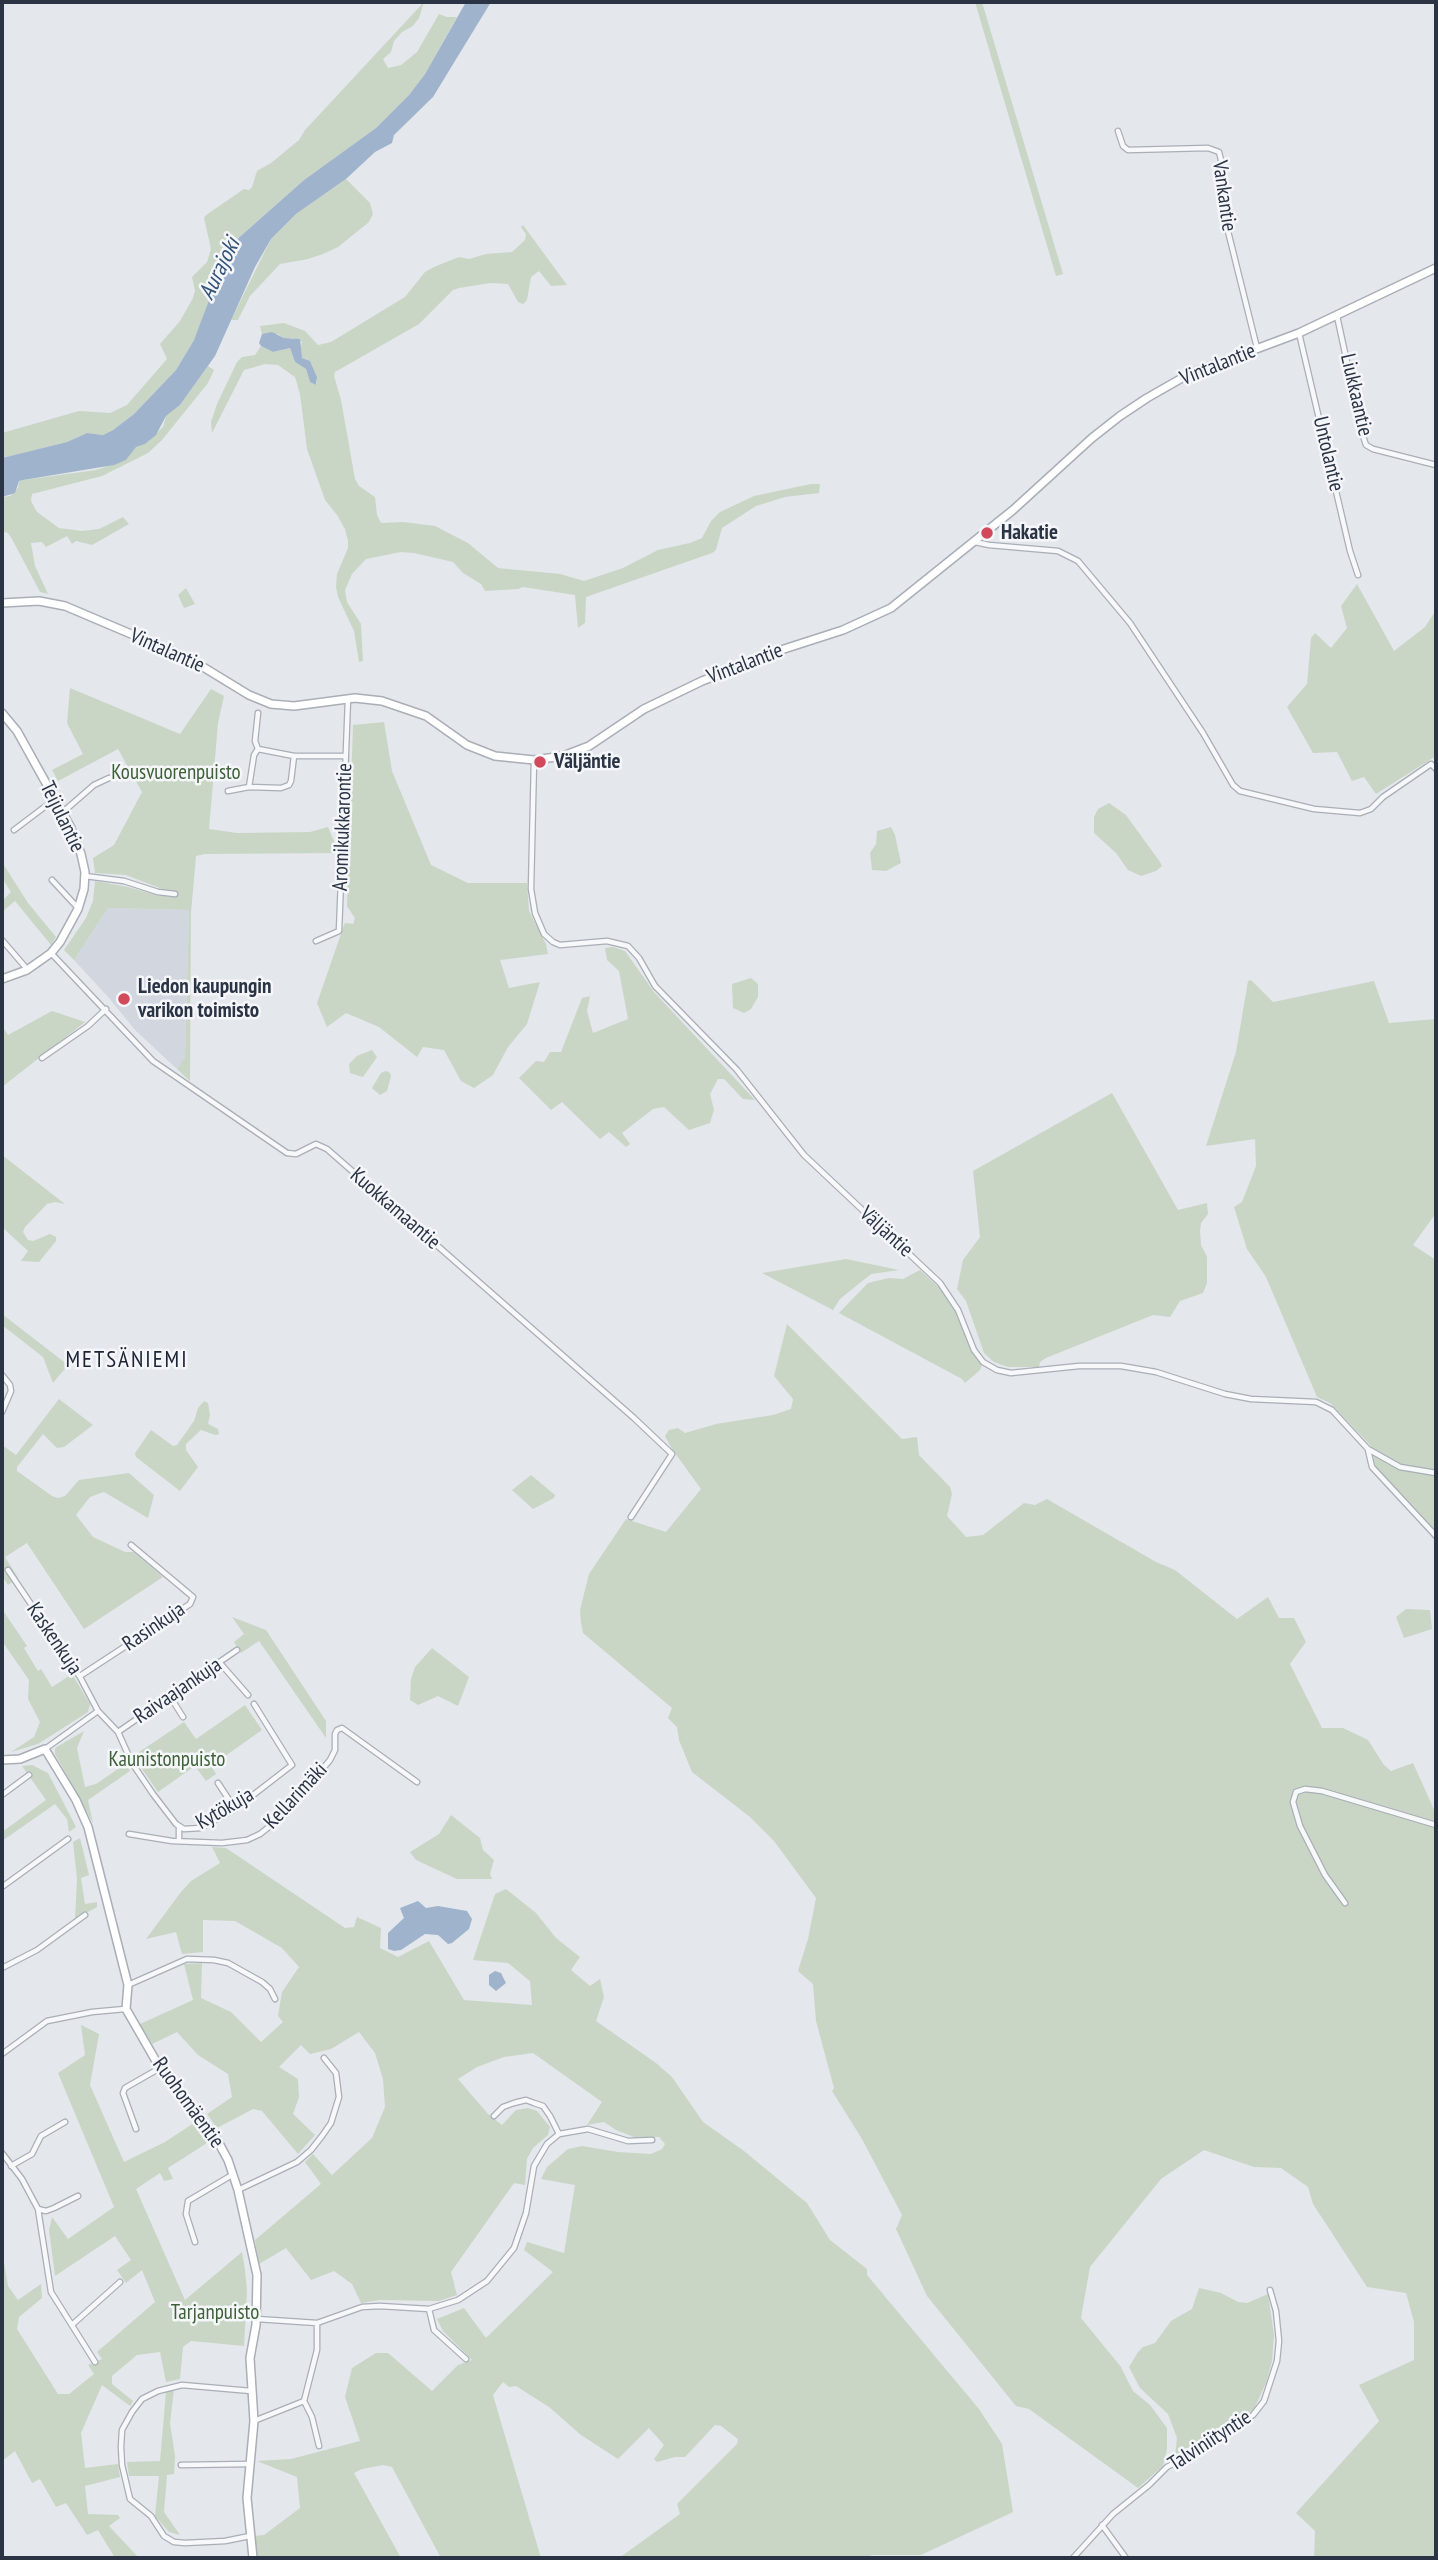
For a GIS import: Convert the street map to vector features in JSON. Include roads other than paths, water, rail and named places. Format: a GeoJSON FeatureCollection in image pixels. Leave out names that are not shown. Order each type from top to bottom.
{"type":"FeatureCollection","features":[{"type":"Feature","properties":{"kind":"street","name":"Vankantie"},"geometry":{"type":"LineString","coordinates":[[1118,131],[1123,146],[1128,150],[1208,148],[1219,152],[1220,199],[1257,349]]}},
{"type":"Feature","properties":{"kind":"street","name":"Vintalantie"},"geometry":{"type":"LineString","coordinates":[[2,603],[26,600],[65,606],[194,660],[249,695],[271,704],[301,706],[367,698],[398,705],[426,716],[459,740],[479,750],[511,759],[546,760],[576,752],[644,709],[702,681],[873,618],[919,587],[1120,415],[1189,374],[1337,316],[1436,268]]}},
{"type":"Feature","properties":{"kind":"street","name":"Liukkaantie"},"geometry":{"type":"LineString","coordinates":[[1337,316],[1367,444],[1373,449],[1436,465]]}},
{"type":"Feature","properties":{"kind":"street","name":"Untolantie"},"geometry":{"type":"LineString","coordinates":[[1299,332],[1350,551],[1358,575]]}},
{"type":"Feature","properties":{"kind":"street"},"geometry":{"type":"LineString","coordinates":[[974,541],[989,545],[1058,551],[1079,561],[1130,622],[1203,733],[1233,786],[1240,791],[1314,809],[1360,813],[1371,809],[1383,797],[1434,762],[1436,769]]}},
{"type":"Feature","properties":{"kind":"street","name":"Aromikukkarontie"},"geometry":{"type":"LineString","coordinates":[[316,940],[339,931],[348,699]]}},
{"type":"Feature","properties":{"kind":"street","name":"Teijulantie"},"geometry":{"type":"LineString","coordinates":[[2,713],[17,730],[56,799],[82,854],[88,876],[78,909],[51,953],[27,970],[2,979]]}},
{"type":"Feature","properties":{"kind":"street"},"geometry":{"type":"LineString","coordinates":[[258,713],[255,741],[258,749]]}},
{"type":"Feature","properties":{"kind":"street"},"geometry":{"type":"LineString","coordinates":[[258,749],[294,756],[345,756]]}},
{"type":"Feature","properties":{"kind":"street"},"geometry":{"type":"LineString","coordinates":[[249,787],[254,755],[258,749]]}},
{"type":"Feature","properties":{"kind":"street"},"geometry":{"type":"LineString","coordinates":[[228,791],[249,787],[281,788],[289,785],[294,756]]}},
{"type":"Feature","properties":{"kind":"street","name":"Väljäntie"},"geometry":{"type":"LineString","coordinates":[[534,760],[531,889],[535,912],[544,934],[560,945],[607,942],[628,946],[639,958],[655,986],[737,1070],[804,1155],[940,1283],[958,1310],[974,1350],[982,1362],[997,1370],[1011,1373],[1080,1366],[1122,1366],[1156,1372],[1225,1394],[1251,1399],[1316,1402],[1332,1410],[1368,1450],[1400,1468],[1436,1473]]}},
{"type":"Feature","properties":{"kind":"street"},"geometry":{"type":"LineString","coordinates":[[63,813],[94,785],[109,778]]}},
{"type":"Feature","properties":{"kind":"street"},"geometry":{"type":"LineString","coordinates":[[14,830],[56,799]]}},
{"type":"Feature","properties":{"kind":"street"},"geometry":{"type":"LineString","coordinates":[[88,876],[124,881],[158,892],[175,894]]}},
{"type":"Feature","properties":{"kind":"street"},"geometry":{"type":"LineString","coordinates":[[52,880],[78,909]]}},
{"type":"Feature","properties":{"kind":"street"},"geometry":{"type":"LineString","coordinates":[[2,940],[27,970]]}},
{"type":"Feature","properties":{"kind":"street","name":"Kuokkamaantie"},"geometry":{"type":"LineString","coordinates":[[51,953],[153,1061],[287,1153],[296,1154],[316,1144],[327,1149],[673,1454],[631,1517]]}},
{"type":"Feature","properties":{"kind":"street"},"geometry":{"type":"LineString","coordinates":[[42,1058],[88,1026],[106,1009]]}},
{"type":"Feature","properties":{"kind":"street"},"geometry":{"type":"LineString","coordinates":[[2,1375],[11,1391],[2,1412]]}},
{"type":"Feature","properties":{"kind":"street"},"geometry":{"type":"LineString","coordinates":[[1368,1450],[1372,1467],[1436,1536]]}},
{"type":"Feature","properties":{"kind":"street","name":"Rasinkuja"},"geometry":{"type":"LineString","coordinates":[[80,1676],[190,1604],[193,1597],[131,1545]]}},
{"type":"Feature","properties":{"kind":"street","name":"Kaskenkuja"},"geometry":{"type":"LineString","coordinates":[[8,1570],[80,1676],[98,1711]]}},
{"type":"Feature","properties":{"kind":"street","name":"Raivaajankuja"},"geometry":{"type":"LineString","coordinates":[[118,1732],[237,1650]]}},
{"type":"Feature","properties":{"kind":"street"},"geometry":{"type":"LineString","coordinates":[[219,1663],[248,1695]]}},
{"type":"Feature","properties":{"kind":"street"},"geometry":{"type":"LineString","coordinates":[[171,1698],[183,1717]]}},
{"type":"Feature","properties":{"kind":"street","name":"Kytökuja"},"geometry":{"type":"LineString","coordinates":[[98,1711],[118,1732],[132,1763],[184,1829],[201,1828],[235,1809],[292,1765],[254,1704]]}},
{"type":"Feature","properties":{"kind":"street"},"geometry":{"type":"LineString","coordinates":[[2,1760],[20,1759],[45,1749],[98,1711]]}},
{"type":"Feature","properties":{"kind":"street","name":"Kellarimäki"},"geometry":{"type":"LineString","coordinates":[[178,1841],[222,1843],[247,1840],[260,1835],[284,1815],[330,1760],[335,1750],[335,1734],[342,1728],[417,1782]]}},
{"type":"Feature","properties":{"kind":"street"},"geometry":{"type":"LineString","coordinates":[[2,2054],[47,2021],[92,2012],[126,2009],[128,1985],[84,1817],[45,1749]]}},
{"type":"Feature","properties":{"kind":"street"},"geometry":{"type":"LineString","coordinates":[[2,1795],[29,1775]]}},
{"type":"Feature","properties":{"kind":"street"},"geometry":{"type":"LineString","coordinates":[[218,1783],[235,1809]]}},
{"type":"Feature","properties":{"kind":"street"},"geometry":{"type":"LineString","coordinates":[[1345,1903],[1325,1875],[1297,1819],[1293,1802],[1296,1792],[1305,1789],[1322,1791],[1436,1825]]}},
{"type":"Feature","properties":{"kind":"street"},"geometry":{"type":"LineString","coordinates":[[129,1834],[178,1841],[179,1826]]}},
{"type":"Feature","properties":{"kind":"street"},"geometry":{"type":"LineString","coordinates":[[2,1887],[68,1839]]}},
{"type":"Feature","properties":{"kind":"street"},"geometry":{"type":"LineString","coordinates":[[2,1968],[37,1950],[85,1915]]}},
{"type":"Feature","properties":{"kind":"street"},"geometry":{"type":"LineString","coordinates":[[128,1985],[187,1959],[214,1959],[228,1963],[262,1982],[270,1989],[275,1999]]}},
{"type":"Feature","properties":{"kind":"street","name":"Ruohomäentie"},"geometry":{"type":"LineString","coordinates":[[126,2009],[160,2068],[208,2124],[222,2148],[238,2190],[257,2275],[256,2319],[250,2358],[254,2421],[247,2498],[253,2558]]}},
{"type":"Feature","properties":{"kind":"street"},"geometry":{"type":"LineString","coordinates":[[238,2190],[297,2162],[311,2150],[331,2123],[339,2097],[335,2073],[324,2058]]}},
{"type":"Feature","properties":{"kind":"street"},"geometry":{"type":"LineString","coordinates":[[136,2129],[123,2093],[125,2088],[160,2068]]}},
{"type":"Feature","properties":{"kind":"street"},"geometry":{"type":"LineString","coordinates":[[495,2116],[503,2107],[514,2103],[526,2100],[534,2102],[542,2106],[550,2116],[559,2134]]}},
{"type":"Feature","properties":{"kind":"street"},"geometry":{"type":"LineString","coordinates":[[11,2166],[32,2154],[41,2136],[65,2122]]}},
{"type":"Feature","properties":{"kind":"street"},"geometry":{"type":"LineString","coordinates":[[256,2319],[317,2323],[362,2307],[429,2309],[470,2294],[501,2267],[514,2248],[521,2231],[534,2166],[547,2144],[559,2134],[588,2129],[628,2141],[652,2140]]}},
{"type":"Feature","properties":{"kind":"street"},"geometry":{"type":"LineString","coordinates":[[2,2153],[22,2179],[38,2209],[51,2291],[95,2362]]}},
{"type":"Feature","properties":{"kind":"street"},"geometry":{"type":"LineString","coordinates":[[195,2242],[186,2214],[188,2201],[233,2175]]}},
{"type":"Feature","properties":{"kind":"street"},"geometry":{"type":"LineString","coordinates":[[38,2209],[46,2211],[78,2196]]}},
{"type":"Feature","properties":{"kind":"street"},"geometry":{"type":"LineString","coordinates":[[73,2325],[120,2282]]}},
{"type":"Feature","properties":{"kind":"street","name":"Talviniityntie"},"geometry":{"type":"LineString","coordinates":[[1073,2558],[1102,2525],[1149,2486],[1167,2467],[1202,2449],[1253,2415],[1264,2400],[1277,2361],[1279,2341],[1276,2311],[1270,2290]]}},
{"type":"Feature","properties":{"kind":"street"},"geometry":{"type":"LineString","coordinates":[[429,2309],[434,2330],[466,2359]]}},
{"type":"Feature","properties":{"kind":"street"},"geometry":{"type":"LineString","coordinates":[[317,2323],[317,2350],[304,2401],[312,2417],[319,2446]]}},
{"type":"Feature","properties":{"kind":"street"},"geometry":{"type":"LineString","coordinates":[[250,2536],[225,2541],[185,2543],[174,2542],[164,2536],[150,2516],[130,2499],[121,2447],[122,2430],[132,2412],[142,2399],[158,2391],[182,2385],[251,2391]]}},
{"type":"Feature","properties":{"kind":"street"},"geometry":{"type":"LineString","coordinates":[[254,2421],[304,2401]]}},
{"type":"Feature","properties":{"kind":"street"},"geometry":{"type":"LineString","coordinates":[[181,2465],[250,2464]]}},
{"type":"Feature","properties":{"kind":"street"},"geometry":{"type":"LineString","coordinates":[[1102,2525],[1126,2558]]}},
{"type":"Feature","properties":{"kind":"water"},"geometry":{"type":"Polygon","coordinates":[[[466,2],[491,2],[433,97],[394,135],[392,143],[375,152],[346,179],[296,214],[271,239],[255,267],[215,356],[180,405],[166,416],[156,435],[136,447],[126,460],[114,465],[19,481],[15,493],[2,497],[2,458],[67,442],[87,433],[103,435],[113,430],[134,414],[176,370],[194,340],[234,242],[304,180],[376,128],[409,95],[425,74],[466,2]]]}},
{"type":"Feature","properties":{"kind":"water"},"geometry":{"type":"Polygon","coordinates":[[[272,332],[284,338],[300,339],[302,358],[310,361],[317,377],[316,385],[310,382],[306,369],[295,362],[290,348],[273,352],[261,346],[259,343],[262,334],[272,332]]]}},
{"type":"Feature","properties":{"kind":"water"},"geometry":{"type":"Polygon","coordinates":[[[418,1901],[426,1908],[438,1906],[467,1911],[472,1919],[469,1929],[448,1944],[438,1935],[425,1934],[401,1950],[388,1949],[388,1933],[404,1918],[400,1908],[418,1901]]]}},
{"type":"Feature","properties":{"kind":"water"},"geometry":{"type":"Polygon","coordinates":[[[495,1971],[501,1973],[506,1983],[496,1991],[489,1985],[489,1975],[495,1971]]]}},
{"type":"Feature","properties":{"kind":"place","name":"Hakatie"},"geometry":{"type":"Point","coordinates":[987,533]}},
{"type":"Feature","properties":{"kind":"place","name":"Väljäntie"},"geometry":{"type":"Point","coordinates":[540,762]}},
{"type":"Feature","properties":{"kind":"place","name":"Liedon kaupungin varikon toimisto"},"geometry":{"type":"Point","coordinates":[124,999]}},
{"type":"Feature","properties":{"kind":"district","name":"METSÄNIEMI"},"geometry":{"type":"Point","coordinates":[127,1360]}},
{"type":"Feature","properties":{"kind":"water label","name":"Aurajoki"},"geometry":{"type":"Point","coordinates":[220,269]}},
{"type":"Feature","properties":{"kind":"park label","name":"Kousvuorenpuisto"},"geometry":{"type":"Point","coordinates":[176,773]}},
{"type":"Feature","properties":{"kind":"park label","name":"Kaunistonpuisto"},"geometry":{"type":"Point","coordinates":[167,1760]}},
{"type":"Feature","properties":{"kind":"park label","name":"Tarjanpuisto"},"geometry":{"type":"Point","coordinates":[215,2313]}}]}
